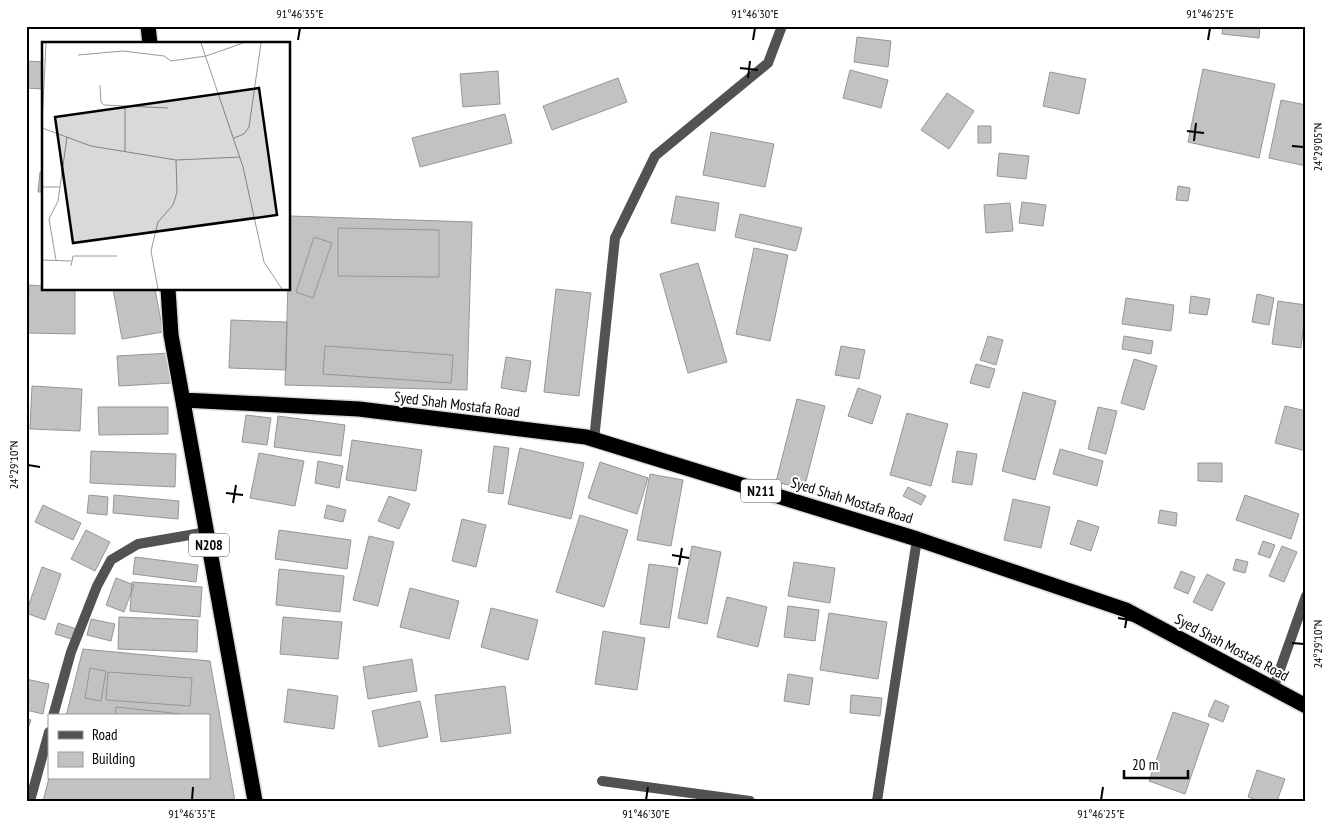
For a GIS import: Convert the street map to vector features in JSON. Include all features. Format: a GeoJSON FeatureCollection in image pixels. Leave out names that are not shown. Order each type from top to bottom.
{"type":"FeatureCollection","features":[{"type":"Feature","properties":{"kind":"highway"},"geometry":{"type":"LineString","coordinates":[[148,26],[150,42]]}},
{"type":"Feature","properties":{"kind":"highway","name":"N208"},"geometry":{"type":"LineString","coordinates":[[168,290],[171,335],[255,801]]}},
{"type":"Feature","properties":{"kind":"highway","name":"Syed Shah Mostafa Road"},"geometry":{"type":"LineString","coordinates":[[183,400],[359,409],[594,440],[917,539],[1126,610],[1306,706]]}},
{"type":"Feature","properties":{"kind":"street"},"geometry":{"type":"LineString","coordinates":[[594,440],[615,238],[655,156],[768,64],[782,26]]}},
{"type":"Feature","properties":{"kind":"street"},"geometry":{"type":"LineString","coordinates":[[54,714],[71,652],[97,586],[111,560],[138,544],[207,532]]}},
{"type":"Feature","properties":{"kind":"street"},"geometry":{"type":"LineString","coordinates":[[877,801],[917,539]]}},
{"type":"Feature","properties":{"kind":"street"},"geometry":{"type":"LineString","coordinates":[[1273,689],[1306,596]]}},
{"type":"Feature","properties":{"kind":"street"},"geometry":{"type":"LineString","coordinates":[[30,801],[48,736]]}},
{"type":"Feature","properties":{"kind":"street"},"geometry":{"type":"LineString","coordinates":[[602,781],[750,801]]}},
{"type":"Feature","properties":{"kind":"building"},"geometry":{"type":"Polygon","coordinates":[[[1223,26],[1260,26],[1259,38],[1222,34],[1223,26]]]}},
{"type":"Feature","properties":{"kind":"building"},"geometry":{"type":"Polygon","coordinates":[[[857,37],[891,41],[888,67],[854,62],[857,37]]]}},
{"type":"Feature","properties":{"kind":"building"},"geometry":{"type":"Polygon","coordinates":[[[26,61],[42,62],[42,89],[26,88],[26,61]]]}},
{"type":"Feature","properties":{"kind":"building"},"geometry":{"type":"Polygon","coordinates":[[[1203,69],[1275,84],[1259,158],[1188,142],[1203,69]]]}},
{"type":"Feature","properties":{"kind":"building"},"geometry":{"type":"Polygon","coordinates":[[[850,70],[888,80],[881,108],[843,98],[850,70]]]}},
{"type":"Feature","properties":{"kind":"building"},"geometry":{"type":"Polygon","coordinates":[[[498,71],[500,104],[463,107],[460,74],[498,71]]]}},
{"type":"Feature","properties":{"kind":"building"},"geometry":{"type":"Polygon","coordinates":[[[1050,72],[1086,79],[1079,114],[1043,106],[1050,72]]]}},
{"type":"Feature","properties":{"kind":"building"},"geometry":{"type":"Polygon","coordinates":[[[618,78],[627,102],[552,130],[543,106],[618,78]]]}},
{"type":"Feature","properties":{"kind":"building"},"geometry":{"type":"Polygon","coordinates":[[[947,93],[974,111],[949,149],[921,130],[947,93]]]}},
{"type":"Feature","properties":{"kind":"building"},"geometry":{"type":"Polygon","coordinates":[[[1281,100],[1306,105],[1306,166],[1269,158],[1281,100]]]}},
{"type":"Feature","properties":{"kind":"building"},"geometry":{"type":"Polygon","coordinates":[[[505,114],[512,143],[420,167],[412,138],[505,114]]]}},
{"type":"Feature","properties":{"kind":"building"},"geometry":{"type":"Polygon","coordinates":[[[978,126],[991,126],[991,143],[978,143],[978,126]]]}},
{"type":"Feature","properties":{"kind":"building"},"geometry":{"type":"Polygon","coordinates":[[[711,132],[774,144],[765,187],[703,175],[711,132]]]}},
{"type":"Feature","properties":{"kind":"building"},"geometry":{"type":"Polygon","coordinates":[[[999,153],[1029,156],[1026,179],[997,176],[999,153]]]}},
{"type":"Feature","properties":{"kind":"building"},"geometry":{"type":"Polygon","coordinates":[[[40,172],[42,172],[42,192],[38,192],[40,172]]]}},
{"type":"Feature","properties":{"kind":"building"},"geometry":{"type":"Polygon","coordinates":[[[1178,186],[1190,188],[1188,201],[1176,200],[1178,186]]]}},
{"type":"Feature","properties":{"kind":"building"},"geometry":{"type":"Polygon","coordinates":[[[676,196],[719,203],[715,231],[671,223],[676,196]]]}},
{"type":"Feature","properties":{"kind":"building"},"geometry":{"type":"Polygon","coordinates":[[[1022,202],[1046,205],[1043,226],[1019,223],[1022,202]]]}},
{"type":"Feature","properties":{"kind":"building"},"geometry":{"type":"Polygon","coordinates":[[[1010,203],[1013,231],[986,233],[984,205],[1010,203]]]}},
{"type":"Feature","properties":{"kind":"building"},"geometry":{"type":"Polygon","coordinates":[[[740,214],[802,228],[796,251],[735,237],[740,214]]]}},
{"type":"Feature","properties":{"kind":"building"},"geometry":{"type":"Polygon","coordinates":[[[290,216],[472,222],[467,390],[285,385],[288,290],[290,290],[290,216]]]}},
{"type":"Feature","properties":{"kind":"building"},"geometry":{"type":"Polygon","coordinates":[[[338,228],[439,230],[439,277],[338,276],[338,228]]]}},
{"type":"Feature","properties":{"kind":"building"},"geometry":{"type":"Polygon","coordinates":[[[314,237],[332,243],[313,298],[296,292],[314,237]]]}},
{"type":"Feature","properties":{"kind":"building"},"geometry":{"type":"Polygon","coordinates":[[[754,248],[788,255],[770,341],[736,334],[754,248]]]}},
{"type":"Feature","properties":{"kind":"building"},"geometry":{"type":"Polygon","coordinates":[[[698,263],[727,362],[688,373],[660,274],[698,263]]]}},
{"type":"Feature","properties":{"kind":"building"},"geometry":{"type":"Polygon","coordinates":[[[29,285],[42,286],[42,290],[75,290],[75,334],[28,333],[29,285]]]}},
{"type":"Feature","properties":{"kind":"building"},"geometry":{"type":"Polygon","coordinates":[[[556,289],[591,293],[579,396],[544,392],[556,289]]]}},
{"type":"Feature","properties":{"kind":"building"},"geometry":{"type":"Polygon","coordinates":[[[113,290],[155,290],[163,332],[122,339],[113,290]]]}},
{"type":"Feature","properties":{"kind":"building"},"geometry":{"type":"Polygon","coordinates":[[[1257,294],[1274,298],[1269,325],[1252,322],[1257,294]]]}},
{"type":"Feature","properties":{"kind":"building"},"geometry":{"type":"Polygon","coordinates":[[[1191,296],[1210,299],[1207,315],[1189,313],[1191,296]]]}},
{"type":"Feature","properties":{"kind":"building"},"geometry":{"type":"Polygon","coordinates":[[[1126,298],[1174,305],[1171,331],[1122,324],[1126,298]]]}},
{"type":"Feature","properties":{"kind":"building"},"geometry":{"type":"Polygon","coordinates":[[[1278,301],[1306,305],[1301,348],[1272,344],[1278,301]]]}},
{"type":"Feature","properties":{"kind":"building"},"geometry":{"type":"Polygon","coordinates":[[[231,320],[287,322],[286,370],[229,368],[231,320]]]}},
{"type":"Feature","properties":{"kind":"building"},"geometry":{"type":"Polygon","coordinates":[[[988,336],[1003,340],[996,365],[980,360],[988,336]]]}},
{"type":"Feature","properties":{"kind":"building"},"geometry":{"type":"Polygon","coordinates":[[[1124,336],[1153,341],[1151,354],[1122,349],[1124,336]]]}},
{"type":"Feature","properties":{"kind":"building"},"geometry":{"type":"Polygon","coordinates":[[[325,346],[453,355],[451,383],[323,374],[325,346]]]}},
{"type":"Feature","properties":{"kind":"building"},"geometry":{"type":"Polygon","coordinates":[[[841,346],[865,350],[859,379],[835,375],[841,346]]]}},
{"type":"Feature","properties":{"kind":"building"},"geometry":{"type":"Polygon","coordinates":[[[171,353],[172,383],[119,386],[117,356],[171,353]]]}},
{"type":"Feature","properties":{"kind":"building"},"geometry":{"type":"Polygon","coordinates":[[[506,357],[531,361],[526,392],[501,388],[506,357]]]}},
{"type":"Feature","properties":{"kind":"building"},"geometry":{"type":"Polygon","coordinates":[[[1134,359],[1157,366],[1144,410],[1121,403],[1134,359]]]}},
{"type":"Feature","properties":{"kind":"building"},"geometry":{"type":"Polygon","coordinates":[[[976,364],[995,369],[989,388],[970,383],[976,364]]]}},
{"type":"Feature","properties":{"kind":"building"},"geometry":{"type":"Polygon","coordinates":[[[32,386],[82,389],[80,431],[30,429],[32,386]]]}},
{"type":"Feature","properties":{"kind":"building"},"geometry":{"type":"Polygon","coordinates":[[[858,388],[881,396],[872,424],[848,416],[858,388]]]}},
{"type":"Feature","properties":{"kind":"building"},"geometry":{"type":"Polygon","coordinates":[[[1023,392],[1056,401],[1035,480],[1002,471],[1023,392]]]}},
{"type":"Feature","properties":{"kind":"building"},"geometry":{"type":"Polygon","coordinates":[[[797,399],[825,406],[804,489],[776,482],[797,399]]]}},
{"type":"Feature","properties":{"kind":"building"},"geometry":{"type":"Polygon","coordinates":[[[1285,406],[1306,411],[1306,451],[1275,443],[1285,406]]]}},
{"type":"Feature","properties":{"kind":"building"},"geometry":{"type":"Polygon","coordinates":[[[98,407],[168,407],[168,434],[99,435],[98,407]]]}},
{"type":"Feature","properties":{"kind":"building"},"geometry":{"type":"Polygon","coordinates":[[[1098,407],[1117,411],[1106,454],[1088,449],[1098,407]]]}},
{"type":"Feature","properties":{"kind":"building"},"geometry":{"type":"Polygon","coordinates":[[[907,413],[948,424],[931,486],[890,475],[907,413]]]}},
{"type":"Feature","properties":{"kind":"building"},"geometry":{"type":"Polygon","coordinates":[[[246,415],[271,418],[267,445],[242,442],[246,415]]]}},
{"type":"Feature","properties":{"kind":"building"},"geometry":{"type":"Polygon","coordinates":[[[278,416],[345,425],[341,456],[274,447],[278,416]]]}},
{"type":"Feature","properties":{"kind":"building"},"geometry":{"type":"Polygon","coordinates":[[[352,440],[422,450],[416,491],[346,480],[352,440]]]}},
{"type":"Feature","properties":{"kind":"building"},"geometry":{"type":"Polygon","coordinates":[[[494,446],[509,448],[503,494],[488,492],[494,446]]]}},
{"type":"Feature","properties":{"kind":"building"},"geometry":{"type":"Polygon","coordinates":[[[520,448],[584,463],[571,519],[508,504],[520,448]]]}},
{"type":"Feature","properties":{"kind":"building"},"geometry":{"type":"Polygon","coordinates":[[[1060,449],[1103,461],[1097,486],[1053,474],[1060,449]]]}},
{"type":"Feature","properties":{"kind":"building"},"geometry":{"type":"Polygon","coordinates":[[[91,451],[176,454],[175,487],[90,483],[91,451]]]}},
{"type":"Feature","properties":{"kind":"building"},"geometry":{"type":"Polygon","coordinates":[[[957,451],[977,454],[972,485],[952,482],[957,451]]]}},
{"type":"Feature","properties":{"kind":"building"},"geometry":{"type":"Polygon","coordinates":[[[259,453],[304,461],[295,506],[250,498],[259,453]]]}},
{"type":"Feature","properties":{"kind":"building"},"geometry":{"type":"Polygon","coordinates":[[[318,461],[343,466],[339,488],[315,483],[318,461]]]}},
{"type":"Feature","properties":{"kind":"building"},"geometry":{"type":"Polygon","coordinates":[[[600,462],[648,478],[637,514],[588,498],[600,462]]]}},
{"type":"Feature","properties":{"kind":"building"},"geometry":{"type":"Polygon","coordinates":[[[1198,463],[1222,463],[1222,482],[1198,481],[1198,463]]]}},
{"type":"Feature","properties":{"kind":"building"},"geometry":{"type":"Polygon","coordinates":[[[650,474],[683,480],[671,546],[637,540],[650,474]]]}},
{"type":"Feature","properties":{"kind":"building"},"geometry":{"type":"Polygon","coordinates":[[[908,487],[926,496],[921,505],[903,496],[908,487]]]}},
{"type":"Feature","properties":{"kind":"building"},"geometry":{"type":"Polygon","coordinates":[[[89,495],[108,497],[107,515],[87,513],[89,495]]]}},
{"type":"Feature","properties":{"kind":"building"},"geometry":{"type":"Polygon","coordinates":[[[114,495],[179,501],[178,519],[113,513],[114,495]]]}},
{"type":"Feature","properties":{"kind":"building"},"geometry":{"type":"Polygon","coordinates":[[[1245,495],[1299,514],[1291,539],[1236,520],[1245,495]]]}},
{"type":"Feature","properties":{"kind":"building"},"geometry":{"type":"Polygon","coordinates":[[[389,496],[410,504],[399,529],[378,521],[389,496]]]}},
{"type":"Feature","properties":{"kind":"building"},"geometry":{"type":"Polygon","coordinates":[[[1013,499],[1050,507],[1041,548],[1004,540],[1013,499]]]}},
{"type":"Feature","properties":{"kind":"building"},"geometry":{"type":"Polygon","coordinates":[[[43,505],[81,523],[73,540],[35,522],[43,505]]]}},
{"type":"Feature","properties":{"kind":"building"},"geometry":{"type":"Polygon","coordinates":[[[327,505],[346,510],[343,522],[324,518],[327,505]]]}},
{"type":"Feature","properties":{"kind":"building"},"geometry":{"type":"Polygon","coordinates":[[[1160,510],[1177,513],[1176,526],[1158,523],[1160,510]]]}},
{"type":"Feature","properties":{"kind":"building"},"geometry":{"type":"Polygon","coordinates":[[[580,515],[628,530],[604,607],[556,592],[580,515]]]}},
{"type":"Feature","properties":{"kind":"building"},"geometry":{"type":"Polygon","coordinates":[[[462,519],[486,525],[476,567],[452,561],[462,519]]]}},
{"type":"Feature","properties":{"kind":"building"},"geometry":{"type":"Polygon","coordinates":[[[1078,520],[1099,527],[1091,551],[1070,544],[1078,520]]]}},
{"type":"Feature","properties":{"kind":"building"},"geometry":{"type":"Polygon","coordinates":[[[86,530],[110,542],[95,571],[71,559],[86,530]]]}},
{"type":"Feature","properties":{"kind":"building"},"geometry":{"type":"Polygon","coordinates":[[[279,530],[351,540],[347,569],[275,559],[279,530]]]}},
{"type":"Feature","properties":{"kind":"building"},"geometry":{"type":"Polygon","coordinates":[[[369,536],[394,542],[378,606],[353,600],[369,536]]]}},
{"type":"Feature","properties":{"kind":"building"},"geometry":{"type":"Polygon","coordinates":[[[1263,541],[1275,545],[1270,558],[1258,554],[1263,541]]]}},
{"type":"Feature","properties":{"kind":"building"},"geometry":{"type":"Polygon","coordinates":[[[692,546],[721,552],[707,624],[678,618],[692,546]]]}},
{"type":"Feature","properties":{"kind":"building"},"geometry":{"type":"Polygon","coordinates":[[[1282,546],[1297,552],[1284,582],[1269,576],[1282,546]]]}},
{"type":"Feature","properties":{"kind":"building"},"geometry":{"type":"Polygon","coordinates":[[[135,557],[198,565],[196,582],[133,574],[135,557]]]}},
{"type":"Feature","properties":{"kind":"building"},"geometry":{"type":"Polygon","coordinates":[[[1236,559],[1248,562],[1245,573],[1233,570],[1236,559]]]}},
{"type":"Feature","properties":{"kind":"building"},"geometry":{"type":"Polygon","coordinates":[[[794,562],[835,568],[830,603],[788,596],[794,562]]]}},
{"type":"Feature","properties":{"kind":"building"},"geometry":{"type":"Polygon","coordinates":[[[649,564],[678,568],[669,628],[640,624],[649,564]]]}},
{"type":"Feature","properties":{"kind":"building"},"geometry":{"type":"Polygon","coordinates":[[[42,567],[61,574],[45,620],[26,613],[42,567]]]}},
{"type":"Feature","properties":{"kind":"building"},"geometry":{"type":"Polygon","coordinates":[[[279,569],[344,576],[340,612],[276,605],[279,569]]]}},
{"type":"Feature","properties":{"kind":"building"},"geometry":{"type":"Polygon","coordinates":[[[1181,571],[1195,577],[1188,594],[1174,588],[1181,571]]]}},
{"type":"Feature","properties":{"kind":"building"},"geometry":{"type":"Polygon","coordinates":[[[1207,574],[1225,583],[1212,611],[1193,602],[1207,574]]]}},
{"type":"Feature","properties":{"kind":"building"},"geometry":{"type":"Polygon","coordinates":[[[116,578],[134,585],[124,612],[106,605],[116,578]]]}},
{"type":"Feature","properties":{"kind":"building"},"geometry":{"type":"Polygon","coordinates":[[[132,582],[202,587],[200,617],[130,611],[132,582]]]}},
{"type":"Feature","properties":{"kind":"building"},"geometry":{"type":"Polygon","coordinates":[[[410,588],[459,601],[449,639],[400,627],[410,588]]]}},
{"type":"Feature","properties":{"kind":"building"},"geometry":{"type":"Polygon","coordinates":[[[727,597],[767,607],[758,647],[717,637],[727,597]]]}},
{"type":"Feature","properties":{"kind":"building"},"geometry":{"type":"Polygon","coordinates":[[[788,606],[819,610],[815,641],[784,637],[788,606]]]}},
{"type":"Feature","properties":{"kind":"building"},"geometry":{"type":"Polygon","coordinates":[[[491,608],[538,620],[528,660],[481,647],[491,608]]]}},
{"type":"Feature","properties":{"kind":"building"},"geometry":{"type":"Polygon","coordinates":[[[829,613],[887,622],[878,679],[820,670],[829,613]]]}},
{"type":"Feature","properties":{"kind":"building"},"geometry":{"type":"Polygon","coordinates":[[[119,617],[198,620],[197,652],[118,649],[119,617]]]}},
{"type":"Feature","properties":{"kind":"building"},"geometry":{"type":"Polygon","coordinates":[[[283,617],[342,622],[338,659],[280,654],[283,617]]]}},
{"type":"Feature","properties":{"kind":"building"},"geometry":{"type":"Polygon","coordinates":[[[91,619],[115,624],[111,641],[87,635],[91,619]]]}},
{"type":"Feature","properties":{"kind":"building"},"geometry":{"type":"Polygon","coordinates":[[[58,623],[77,629],[74,640],[55,634],[58,623]]]}},
{"type":"Feature","properties":{"kind":"building"},"geometry":{"type":"Polygon","coordinates":[[[603,631],[645,638],[637,690],[595,684],[603,631]]]}},
{"type":"Feature","properties":{"kind":"building"},"geometry":{"type":"Polygon","coordinates":[[[83,649],[210,661],[235,801],[43,801],[48,780],[210,780],[210,714],[67,714],[83,649]]]}},
{"type":"Feature","properties":{"kind":"building"},"geometry":{"type":"Polygon","coordinates":[[[412,659],[417,691],[368,699],[363,667],[412,659]]]}},
{"type":"Feature","properties":{"kind":"building"},"geometry":{"type":"Polygon","coordinates":[[[90,668],[106,671],[101,701],[85,698],[90,668]]]}},
{"type":"Feature","properties":{"kind":"building"},"geometry":{"type":"Polygon","coordinates":[[[108,672],[192,678],[190,706],[106,700],[108,672]]]}},
{"type":"Feature","properties":{"kind":"building"},"geometry":{"type":"Polygon","coordinates":[[[788,674],[813,678],[809,705],[784,701],[788,674]]]}},
{"type":"Feature","properties":{"kind":"building"},"geometry":{"type":"Polygon","coordinates":[[[26,679],[49,684],[43,714],[26,710],[26,679]]]}},
{"type":"Feature","properties":{"kind":"building"},"geometry":{"type":"Polygon","coordinates":[[[505,686],[511,733],[441,742],[435,695],[505,686]]]}},
{"type":"Feature","properties":{"kind":"building"},"geometry":{"type":"Polygon","coordinates":[[[288,689],[338,696],[334,729],[284,722],[288,689]]]}},
{"type":"Feature","properties":{"kind":"building"},"geometry":{"type":"Polygon","coordinates":[[[851,695],[882,698],[880,716],[850,713],[851,695]]]}},
{"type":"Feature","properties":{"kind":"building"},"geometry":{"type":"Polygon","coordinates":[[[1215,700],[1229,706],[1223,722],[1208,716],[1215,700]]]}},
{"type":"Feature","properties":{"kind":"building"},"geometry":{"type":"Polygon","coordinates":[[[420,701],[428,737],[379,747],[372,711],[420,701]]]}},
{"type":"Feature","properties":{"kind":"building"},"geometry":{"type":"Polygon","coordinates":[[[116,707],[182,714],[115,714],[116,707]]]}},
{"type":"Feature","properties":{"kind":"building"},"geometry":{"type":"Polygon","coordinates":[[[1173,712],[1209,724],[1185,794],[1149,781],[1173,712]]]}},
{"type":"Feature","properties":{"kind":"building"},"geometry":{"type":"Polygon","coordinates":[[[26,718],[31,720],[26,734],[26,718]]]}},
{"type":"Feature","properties":{"kind":"building"},"geometry":{"type":"Polygon","coordinates":[[[1257,770],[1285,779],[1277,801],[1260,801],[1248,797],[1257,770]]]}}]}
